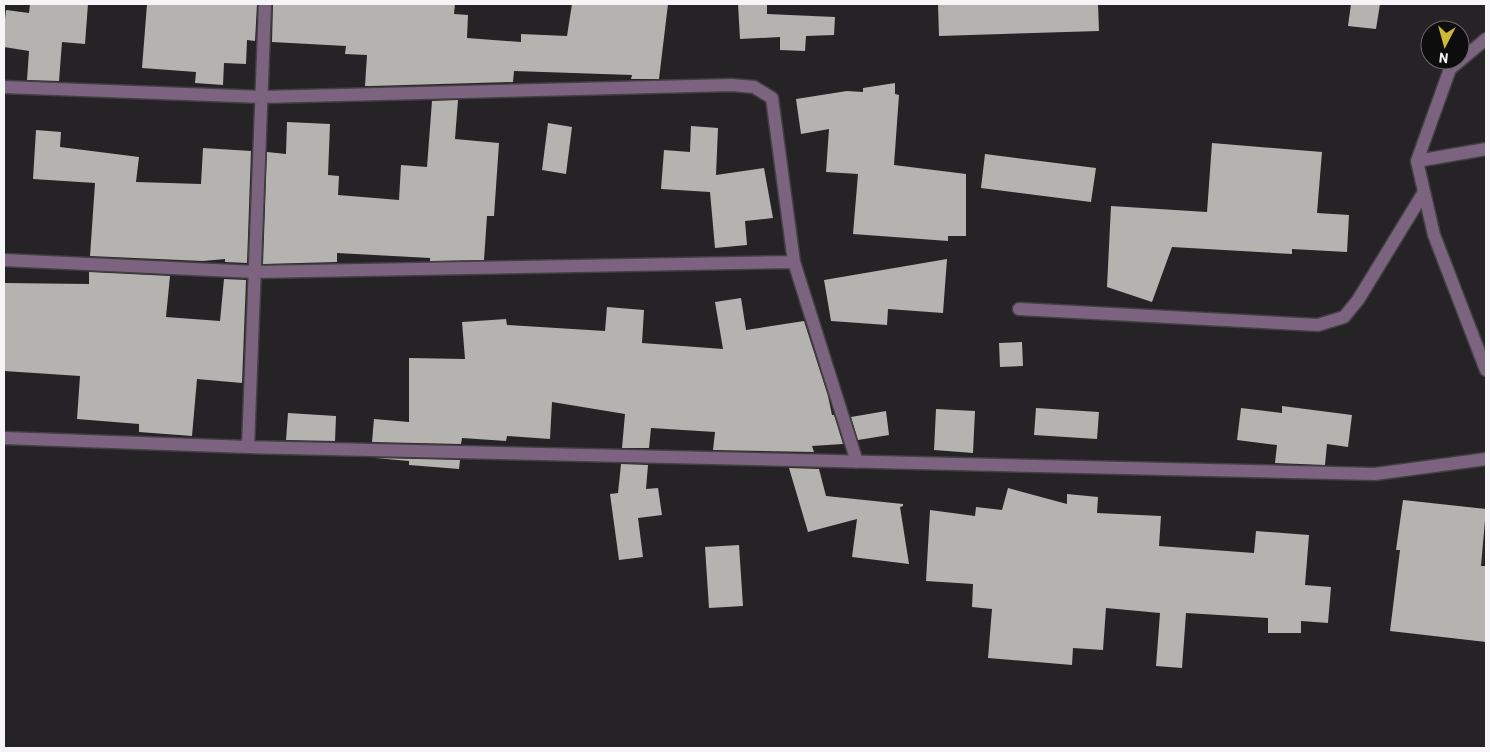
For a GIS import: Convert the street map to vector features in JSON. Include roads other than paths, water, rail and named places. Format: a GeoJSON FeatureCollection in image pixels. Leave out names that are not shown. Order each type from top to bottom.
{"type":"FeatureCollection","features":[{"type":"Feature","properties":{"kind":"street"},"geometry":{"type":"LineString","coordinates":[[248,447],[265,4]]}},
{"type":"Feature","properties":{"kind":"street"},"geometry":{"type":"LineString","coordinates":[[1486,39],[1450,69],[1417,161],[1434,235],[1486,370]]}},
{"type":"Feature","properties":{"kind":"street"},"geometry":{"type":"LineString","coordinates":[[4,87],[262,96],[732,85],[754,87],[772,98],[794,262],[857,462]]}},
{"type":"Feature","properties":{"kind":"street"},"geometry":{"type":"LineString","coordinates":[[1417,161],[1486,149]]}},
{"type":"Feature","properties":{"kind":"street"},"geometry":{"type":"LineString","coordinates":[[1019,309],[1318,325],[1344,317],[1358,300],[1424,192]]}},
{"type":"Feature","properties":{"kind":"street"},"geometry":{"type":"LineString","coordinates":[[4,260],[255,272],[794,262]]}},
{"type":"Feature","properties":{"kind":"street"},"geometry":{"type":"LineString","coordinates":[[4,438],[248,447],[1375,474],[1486,458]]}}]}
